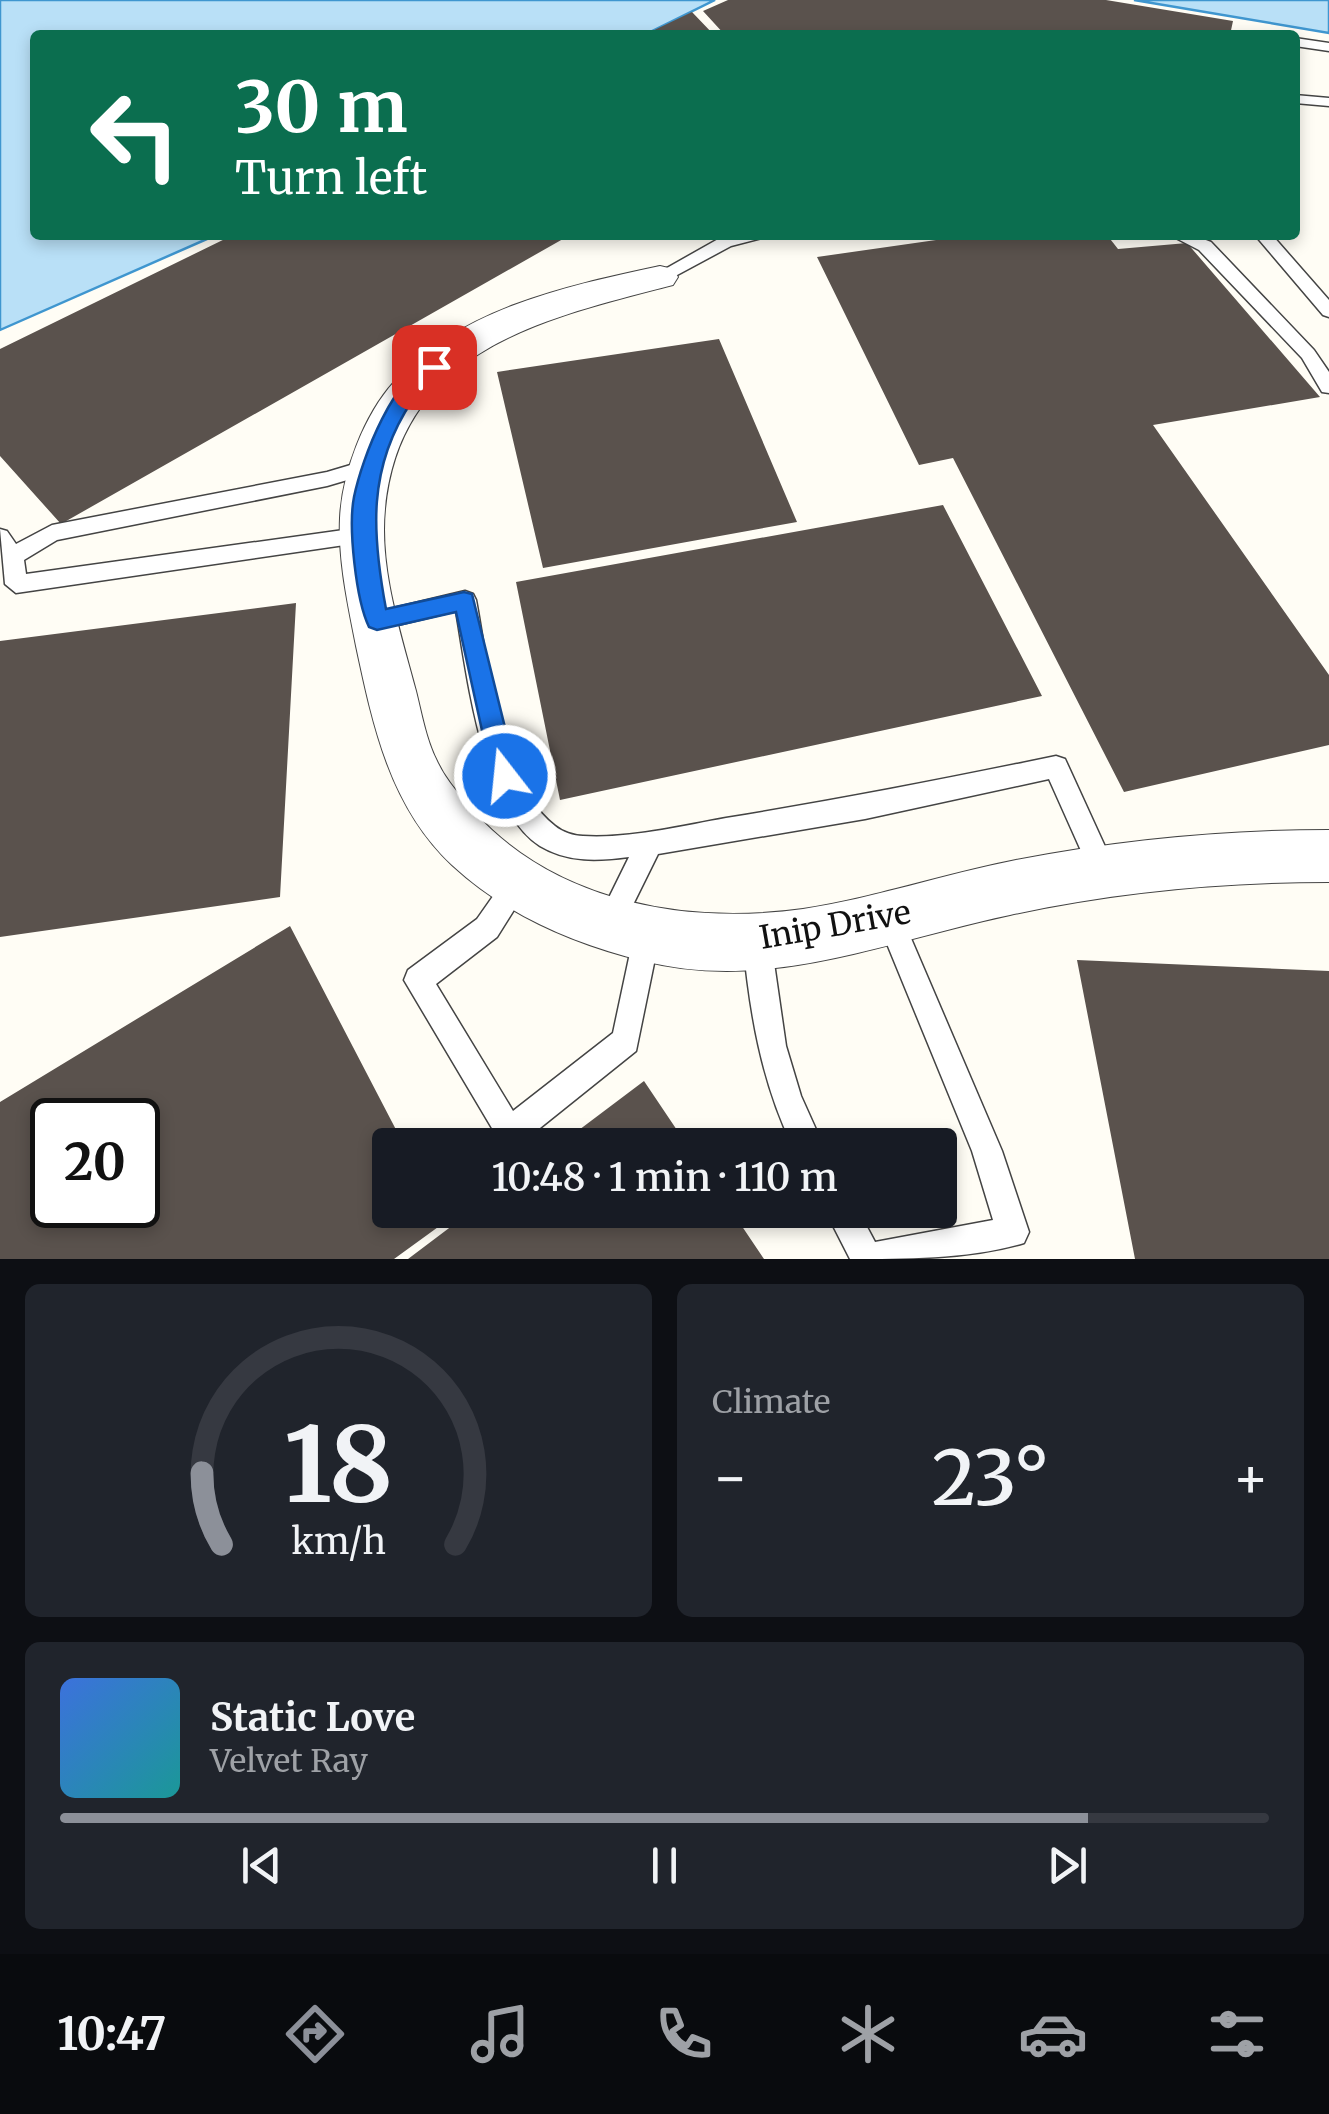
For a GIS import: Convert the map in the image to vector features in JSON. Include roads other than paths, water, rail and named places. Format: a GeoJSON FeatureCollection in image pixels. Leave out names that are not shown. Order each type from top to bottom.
{"type":"FeatureCollection","features":[{"type":"Feature","properties":{"kind":"street","name":"Inip Drive"},"geometry":{"type":"LineString","coordinates":[[660,277],[546,309],[498,328],[459,350],[406,394],[374,465],[364,499],[365,535],[377,621],[401,737],[436,808],[482,859],[575,916],[668,940],[756,942],[801,938],[1014,887],[1170,862],[1329,856]]}},
{"type":"Feature","properties":{"kind":"lane"},"geometry":{"type":"LineString","coordinates":[[1300,43],[1329,47]]}},
{"type":"Feature","properties":{"kind":"lane"},"geometry":{"type":"LineString","coordinates":[[1300,99],[1329,102]]}},
{"type":"Feature","properties":{"kind":"lane"},"geometry":{"type":"LineString","coordinates":[[660,277],[726,242],[737,240]]}},
{"type":"Feature","properties":{"kind":"lane"},"geometry":{"type":"LineString","coordinates":[[1190,240],[1205,246],[1308,354],[1329,387]]}},
{"type":"Feature","properties":{"kind":"lane"},"geometry":{"type":"LineString","coordinates":[[1268,240],[1329,311]]}},
{"type":"Feature","properties":{"kind":"lane"},"geometry":{"type":"LineString","coordinates":[[13,556],[52,533],[327,479],[374,465]]}},
{"type":"Feature","properties":{"kind":"lane"},"geometry":{"type":"LineString","coordinates":[[0,537],[13,556],[16,584],[365,535]]}},
{"type":"Feature","properties":{"kind":"lane"},"geometry":{"type":"LineString","coordinates":[[377,621],[464,600],[497,756],[512,797],[543,836],[578,848],[671,839]]}},
{"type":"Feature","properties":{"kind":"lane"},"geometry":{"type":"LineString","coordinates":[[519,881],[487,928],[418,980],[509,1134],[626,1041],[628,929],[650,843],[865,807],[1056,766],[1104,873]]}},
{"type":"Feature","properties":{"kind":"lane"},"geometry":{"type":"LineString","coordinates":[[851,1228],[867,1259],[1013,1232],[987,1151],[889,917]]}},
{"type":"Feature","properties":{"kind":"lane"},"geometry":{"type":"LineString","coordinates":[[756,942],[763,1002],[784,1100],[799,1128]]}},
{"type":"Feature","properties":{"kind":"water"},"geometry":{"type":"Polygon","coordinates":[[[0,0],[715,0],[654,30],[30,30],[30,240],[205,240],[0,330],[0,0]]]}},
{"type":"Feature","properties":{"kind":"water"},"geometry":{"type":"Polygon","coordinates":[[[1134,0],[1329,0],[1329,33],[1134,0]]]}}]}
